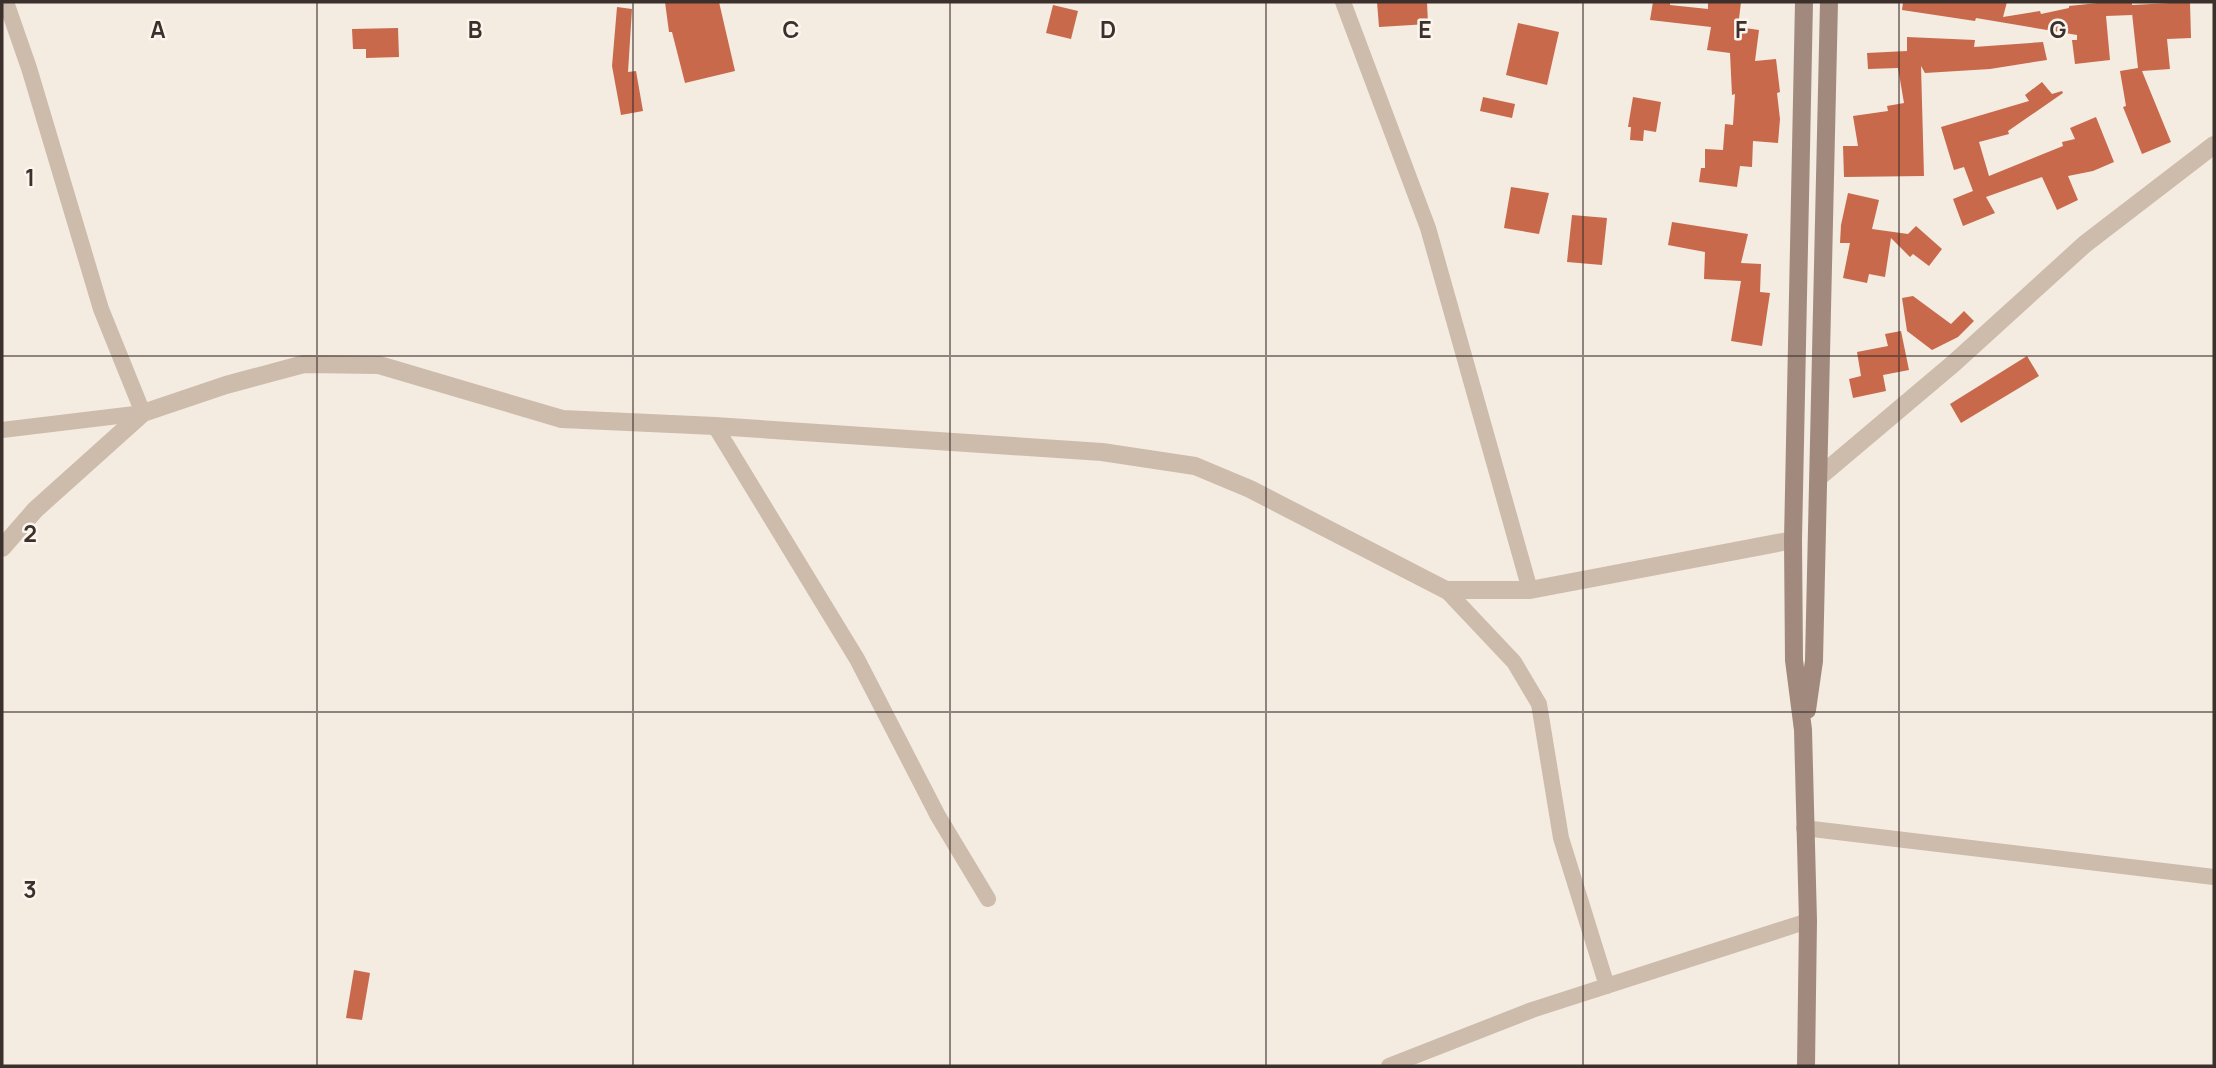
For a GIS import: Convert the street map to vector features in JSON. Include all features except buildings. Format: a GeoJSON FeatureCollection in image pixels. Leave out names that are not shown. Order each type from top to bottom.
{"type":"FeatureCollection","features":[{"type":"Feature","properties":{"kind":"main road"},"geometry":{"type":"LineString","coordinates":[[1804,2],[1793,540],[1794,660],[1803,730],[1808,921],[1806,1066]]}},
{"type":"Feature","properties":{"kind":"main road"},"geometry":{"type":"LineString","coordinates":[[1803,730],[1814,662],[1829,2]]}},
{"type":"Feature","properties":{"kind":"street"},"geometry":{"type":"LineString","coordinates":[[6,2],[29,68],[101,309],[143,413]]}},
{"type":"Feature","properties":{"kind":"street"},"geometry":{"type":"LineString","coordinates":[[1343,2],[1428,228],[1530,590]]}},
{"type":"Feature","properties":{"kind":"street"},"geometry":{"type":"LineString","coordinates":[[1819,477],[1954,363],[2085,244],[2214,145]]}},
{"type":"Feature","properties":{"kind":"street"},"geometry":{"type":"LineString","coordinates":[[2,430],[143,413],[304,364],[379,365],[562,419],[715,426],[1102,452],[1195,466],[1250,489],[1446,590],[1514,663],[1539,705],[1562,838],[1607,986]]}},
{"type":"Feature","properties":{"kind":"street"},"geometry":{"type":"LineString","coordinates":[[2,548],[35,510],[143,413]]}},
{"type":"Feature","properties":{"kind":"street"},"geometry":{"type":"LineString","coordinates":[[715,426],[857,659],[938,816],[988,899]]}},
{"type":"Feature","properties":{"kind":"street"},"geometry":{"type":"LineString","coordinates":[[1446,590],[1530,590],[1793,540]]}},
{"type":"Feature","properties":{"kind":"street"},"geometry":{"type":"LineString","coordinates":[[1804,828],[2214,877]]}},
{"type":"Feature","properties":{"kind":"street"},"geometry":{"type":"LineString","coordinates":[[1390,1066],[1532,1010],[1808,921]]}}]}
